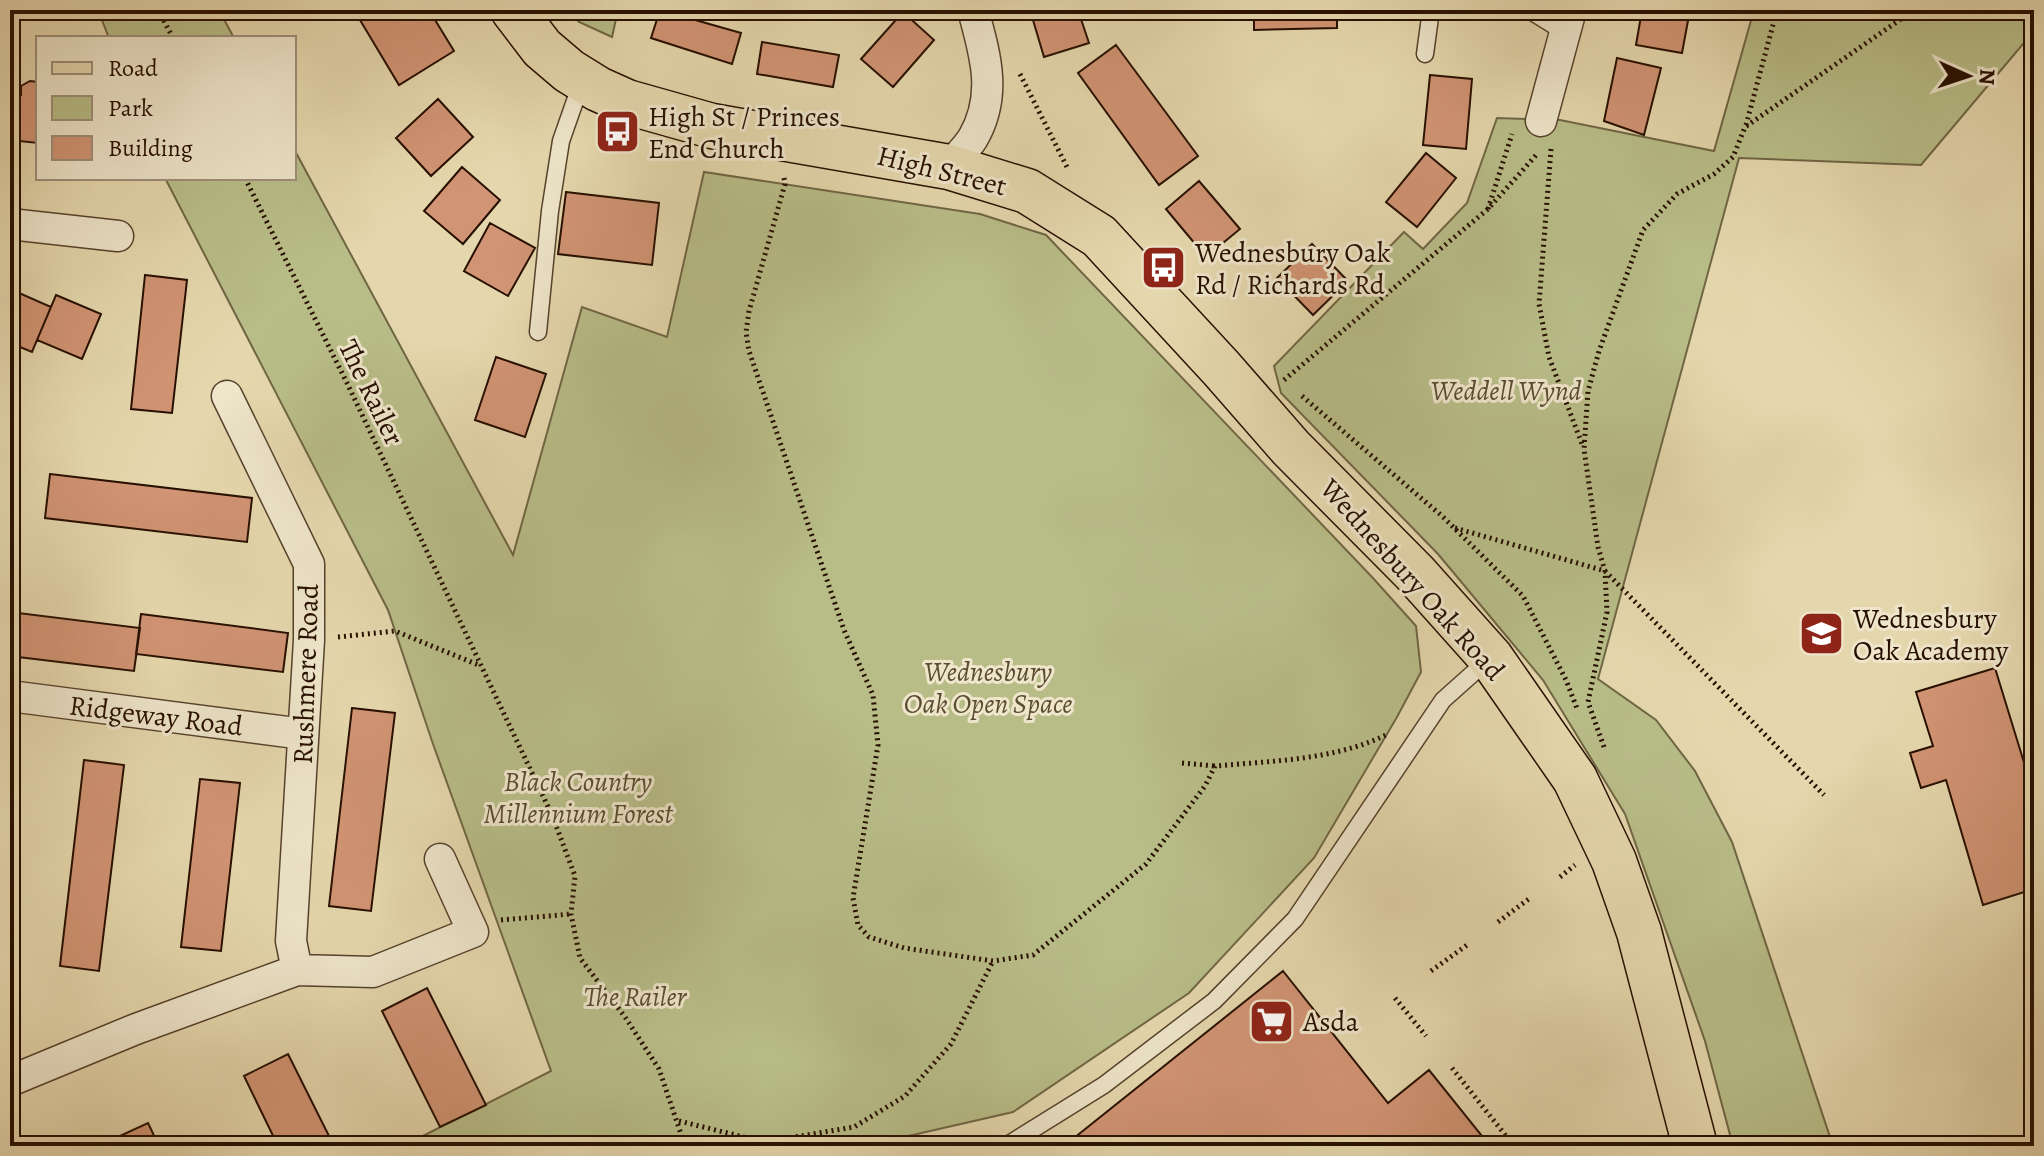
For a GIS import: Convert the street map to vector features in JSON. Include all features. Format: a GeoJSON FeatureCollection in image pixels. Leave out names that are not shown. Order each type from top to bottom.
{"type":"FeatureCollection","features":[{"type":"Feature","properties":{"kind":"main road","name":"High Street"},"geometry":{"type":"LineString","coordinates":[[513,10],[542,48],[583,79],[627,102],[712,126],[949,167],[1027,191]]}},
{"type":"Feature","properties":{"kind":"main road","name":"Wednesbury Oak Road"},"geometry":{"type":"LineString","coordinates":[[1027,191],[1099,236],[1291,448],[1415,573],[1491,658],[1575,779],[1614,861],[1639,932],[1695,1146]]}},
{"type":"Feature","properties":{"kind":"street"},"geometry":{"type":"LineString","coordinates":[[949,167],[973,139],[988,104],[987,68],[973,10]]}},
{"type":"Feature","properties":{"kind":"street"},"geometry":{"type":"LineString","coordinates":[[1546,129],[1568,22]]}},
{"type":"Feature","properties":{"kind":"street"},"geometry":{"type":"LineString","coordinates":[[10,224],[118,236]]}},
{"type":"Feature","properties":{"kind":"street","name":"Rushmere Road"},"geometry":{"type":"LineString","coordinates":[[227,396],[309,564],[309,640],[291,941],[297,970]]}},
{"type":"Feature","properties":{"kind":"street","name":"Ridgeway Road"},"geometry":{"type":"LineString","coordinates":[[10,696],[303,734]]}},
{"type":"Feature","properties":{"kind":"street"},"geometry":{"type":"LineString","coordinates":[[10,1081],[136,1029],[297,970],[373,972],[473,932],[440,859]]}},
{"type":"Feature","properties":{"kind":"lane"},"geometry":{"type":"LineString","coordinates":[[1425,54],[1431,10]]}},
{"type":"Feature","properties":{"kind":"lane"},"geometry":{"type":"LineString","coordinates":[[1529,10],[1568,22]]}},
{"type":"Feature","properties":{"kind":"lane"},"geometry":{"type":"LineString","coordinates":[[538,332],[550,211],[561,141],[583,79]]}},
{"type":"Feature","properties":{"kind":"lane"},"geometry":{"type":"LineString","coordinates":[[1006,1146],[1104,1085],[1214,1001],[1295,919],[1443,700],[1491,658]]}},
{"type":"Feature","properties":{"kind":"path"},"geometry":{"type":"LineString","coordinates":[[158,10],[172,36]]}},
{"type":"Feature","properties":{"kind":"path"},"geometry":{"type":"LineString","coordinates":[[1607,756],[1588,702],[1607,612],[1605,571],[1598,547],[1584,449],[1588,391],[1599,351],[1643,230],[1677,194],[1714,174],[1733,157],[1745,127],[1777,10]]}},
{"type":"Feature","properties":{"kind":"path"},"geometry":{"type":"LineString","coordinates":[[1745,127],[1914,10]]}},
{"type":"Feature","properties":{"kind":"path"},"geometry":{"type":"LineString","coordinates":[[1019,71],[1069,172]]}},
{"type":"Feature","properties":{"kind":"path"},"geometry":{"type":"LineString","coordinates":[[1488,209],[1517,117],[1546,129]]}},
{"type":"Feature","properties":{"kind":"path"},"geometry":{"type":"LineString","coordinates":[[1546,129],[1539,304],[1549,357],[1584,449]]}},
{"type":"Feature","properties":{"kind":"path"},"geometry":{"type":"LineString","coordinates":[[1284,380],[1488,209],[1546,129]]}},
{"type":"Feature","properties":{"kind":"path"},"geometry":{"type":"LineString","coordinates":[[779,137],[785,184],[749,311],[746,332],[749,351],[844,630],[873,695],[878,745],[853,898],[858,925],[869,937],[904,948],[993,961],[1033,955],[1146,864],[1205,786],[1215,766]]}},
{"type":"Feature","properties":{"kind":"path","name":"The Railer"},"geometry":{"type":"LineString","coordinates":[[246,180],[552,815],[575,876],[571,914],[580,958],[625,1017],[659,1069],[685,1146]]}},
{"type":"Feature","properties":{"kind":"path"},"geometry":{"type":"LineString","coordinates":[[1454,528],[1605,571],[1824,795]]}},
{"type":"Feature","properties":{"kind":"path"},"geometry":{"type":"LineString","coordinates":[[309,640],[395,631],[482,666]]}},
{"type":"Feature","properties":{"kind":"path"},"geometry":{"type":"LineString","coordinates":[[1182,763],[1215,766],[1288,759],[1364,746],[1434,712]]}},
{"type":"Feature","properties":{"kind":"path"},"geometry":{"type":"LineString","coordinates":[[1498,922],[1530,898]]}},
{"type":"Feature","properties":{"kind":"path"},"geometry":{"type":"LineString","coordinates":[[473,932],[498,920],[571,914]]}},
{"type":"Feature","properties":{"kind":"path"},"geometry":{"type":"LineString","coordinates":[[1431,971],[1467,945]]}},
{"type":"Feature","properties":{"kind":"path"},"geometry":{"type":"LineString","coordinates":[[679,1121],[764,1142],[854,1127],[905,1096],[951,1044],[993,961]]}},
{"type":"Feature","properties":{"kind":"path"},"geometry":{"type":"LineString","coordinates":[[1395,998],[1426,1036]]}},
{"type":"Feature","properties":{"kind":"path"},"geometry":{"type":"LineString","coordinates":[[1452,1068],[1514,1146]]}},
{"type":"Feature","properties":{"kind":"green space"},"geometry":{"type":"Polygon","coordinates":[[[98,10],[219,10],[233,36],[108,36],[98,10]]]}},
{"type":"Feature","properties":{"kind":"green space"},"geometry":{"type":"Polygon","coordinates":[[[568,10],[618,10],[612,37],[579,22],[568,10]]]}},
{"type":"Feature","properties":{"kind":"green space","name":"Weddell Wynd"},"geometry":{"type":"Polygon","coordinates":[[[1754,10],[2034,10],[2034,31],[1921,165],[1739,158],[1598,679],[1656,720],[1695,771],[1732,842],[1833,1146],[1733,1146],[1705,1041],[1625,814],[1543,680],[1438,554],[1281,393],[1274,366],[1404,232],[1423,249],[1467,203],[1497,118],[1560,120],[1714,151],[1754,10]]]}},
{"type":"Feature","properties":{"kind":"green space","name":"Wednesbury Oak Open Space"},"geometry":{"type":"Polygon","coordinates":[[[296,153],[513,555],[582,307],[667,337],[704,172],[980,214],[1046,235],[1416,626],[1421,672],[1314,858],[1189,993],[1013,1112],[878,1143],[775,1146],[774,1141],[758,1141],[758,1146],[403,1146],[551,1071],[388,610],[166,180],[296,180],[296,153]]]}},
{"type":"Feature","properties":{"kind":"building"},"geometry":{"type":"Polygon","coordinates":[[[354,10],[429,10],[454,51],[399,85],[354,10]]]}},
{"type":"Feature","properties":{"kind":"building"},"geometry":{"type":"Polygon","coordinates":[[[660,10],[741,33],[732,64],[651,38],[660,10]]]}},
{"type":"Feature","properties":{"kind":"building"},"geometry":{"type":"Polygon","coordinates":[[[1030,10],[1078,10],[1089,43],[1044,57],[1030,10]]]}},
{"type":"Feature","properties":{"kind":"building"},"geometry":{"type":"Polygon","coordinates":[[[1254,10],[1337,10],[1337,28],[1254,30],[1254,10]]]}},
{"type":"Feature","properties":{"kind":"building"},"geometry":{"type":"Polygon","coordinates":[[[1642,10],[1690,10],[1682,53],[1636,45],[1642,10]]]}},
{"type":"Feature","properties":{"kind":"building"},"geometry":{"type":"Polygon","coordinates":[[[903,12],[934,40],[893,87],[861,59],[903,12]]]}},
{"type":"Feature","properties":{"kind":"building"},"geometry":{"type":"Polygon","coordinates":[[[762,42],[839,55],[833,87],[757,74],[762,42]]]}},
{"type":"Feature","properties":{"kind":"building"},"geometry":{"type":"Polygon","coordinates":[[[1116,45],[1198,156],[1159,185],[1078,73],[1116,45]]]}},
{"type":"Feature","properties":{"kind":"building"},"geometry":{"type":"Polygon","coordinates":[[[1617,58],[1661,68],[1644,135],[1604,121],[1617,58]]]}},
{"type":"Feature","properties":{"kind":"building"},"geometry":{"type":"Polygon","coordinates":[[[1430,75],[1472,79],[1466,149],[1423,145],[1430,75]]]}},
{"type":"Feature","properties":{"kind":"building"},"geometry":{"type":"Polygon","coordinates":[[[36,82],[36,143],[10,140],[10,94],[21,95],[21,86],[36,82]]]}},
{"type":"Feature","properties":{"kind":"building"},"geometry":{"type":"Polygon","coordinates":[[[438,99],[473,137],[431,176],[396,138],[438,99]]]}},
{"type":"Feature","properties":{"kind":"building"},"geometry":{"type":"Polygon","coordinates":[[[1426,153],[1456,178],[1417,227],[1386,202],[1426,153]]]}},
{"type":"Feature","properties":{"kind":"building"},"geometry":{"type":"Polygon","coordinates":[[[462,167],[500,200],[463,244],[424,211],[462,167]]]}},
{"type":"Feature","properties":{"kind":"building"},"geometry":{"type":"Polygon","coordinates":[[[1199,181],[1240,229],[1206,257],[1166,209],[1199,181]]]}},
{"type":"Feature","properties":{"kind":"building"},"geometry":{"type":"Polygon","coordinates":[[[566,192],[659,203],[652,265],[558,254],[566,192]]]}},
{"type":"Feature","properties":{"kind":"building"},"geometry":{"type":"Polygon","coordinates":[[[490,223],[535,248],[508,296],[464,271],[490,223]]]}},
{"type":"Feature","properties":{"kind":"building"},"geometry":{"type":"Polygon","coordinates":[[[1312,244],[1348,281],[1313,315],[1277,278],[1312,244]]]}},
{"type":"Feature","properties":{"kind":"building"},"geometry":{"type":"Polygon","coordinates":[[[145,275],[187,280],[172,413],[131,409],[145,275]]]}},
{"type":"Feature","properties":{"kind":"building"},"geometry":{"type":"Polygon","coordinates":[[[10,289],[51,307],[32,352],[10,343],[10,289]]]}},
{"type":"Feature","properties":{"kind":"building"},"geometry":{"type":"Polygon","coordinates":[[[56,295],[101,314],[82,359],[37,340],[56,295]]]}},
{"type":"Feature","properties":{"kind":"building"},"geometry":{"type":"Polygon","coordinates":[[[496,357],[546,374],[525,437],[475,420],[496,357]]]}},
{"type":"Feature","properties":{"kind":"building"},"geometry":{"type":"Polygon","coordinates":[[[50,474],[252,498],[247,542],[45,518],[50,474]]]}},
{"type":"Feature","properties":{"kind":"building"},"geometry":{"type":"Polygon","coordinates":[[[10,612],[140,628],[134,671],[10,656],[10,612]]]}},
{"type":"Feature","properties":{"kind":"building"},"geometry":{"type":"Polygon","coordinates":[[[141,614],[288,633],[283,672],[136,654],[141,614]]]}},
{"type":"Feature","properties":{"kind":"building"},"geometry":{"type":"Polygon","coordinates":[[[1995,668],[2026,769],[2034,767],[2034,889],[1983,905],[1946,780],[1921,788],[1910,753],[1933,746],[1916,692],[1995,668]]]}},
{"type":"Feature","properties":{"kind":"building"},"geometry":{"type":"Polygon","coordinates":[[[352,708],[395,713],[371,911],[329,906],[352,708]]]}},
{"type":"Feature","properties":{"kind":"building"},"geometry":{"type":"Polygon","coordinates":[[[84,760],[124,765],[99,971],[60,966],[84,760]]]}},
{"type":"Feature","properties":{"kind":"building"},"geometry":{"type":"Polygon","coordinates":[[[200,779],[240,783],[221,951],[181,947],[200,779]]]}},
{"type":"Feature","properties":{"kind":"building","name":"Asda"},"geometry":{"type":"Polygon","coordinates":[[[1283,971],[1388,1103],[1429,1070],[1490,1146],[1064,1146],[1283,971]]]}},
{"type":"Feature","properties":{"kind":"building"},"geometry":{"type":"Polygon","coordinates":[[[427,988],[486,1105],[440,1127],[382,1011],[427,988]]]}},
{"type":"Feature","properties":{"kind":"building"},"geometry":{"type":"Polygon","coordinates":[[[288,1054],[334,1146],[278,1146],[244,1076],[288,1054]]]}},
{"type":"Feature","properties":{"kind":"building"},"geometry":{"type":"Polygon","coordinates":[[[148,1123],[159,1146],[112,1146],[109,1141],[148,1123]]]}},
{"type":"Feature","properties":{"kind":"place","name":"High St / Princes End Church"},"geometry":{"type":"Point","coordinates":[617,132]}},
{"type":"Feature","properties":{"kind":"place","name":"Wednesbury Oak Rd / Richards Rd"},"geometry":{"type":"Point","coordinates":[1164,268]}},
{"type":"Feature","properties":{"kind":"place","name":"Wednesbury Oak Academy"},"geometry":{"type":"Point","coordinates":[1822,634]}},
{"type":"Feature","properties":{"kind":"place","name":"Asda"},"geometry":{"type":"Point","coordinates":[1272,1021]}},
{"type":"Feature","properties":{"kind":"park label","name":"Black Country Millennium Forest"},"geometry":{"type":"Point","coordinates":[578,797]}}]}
